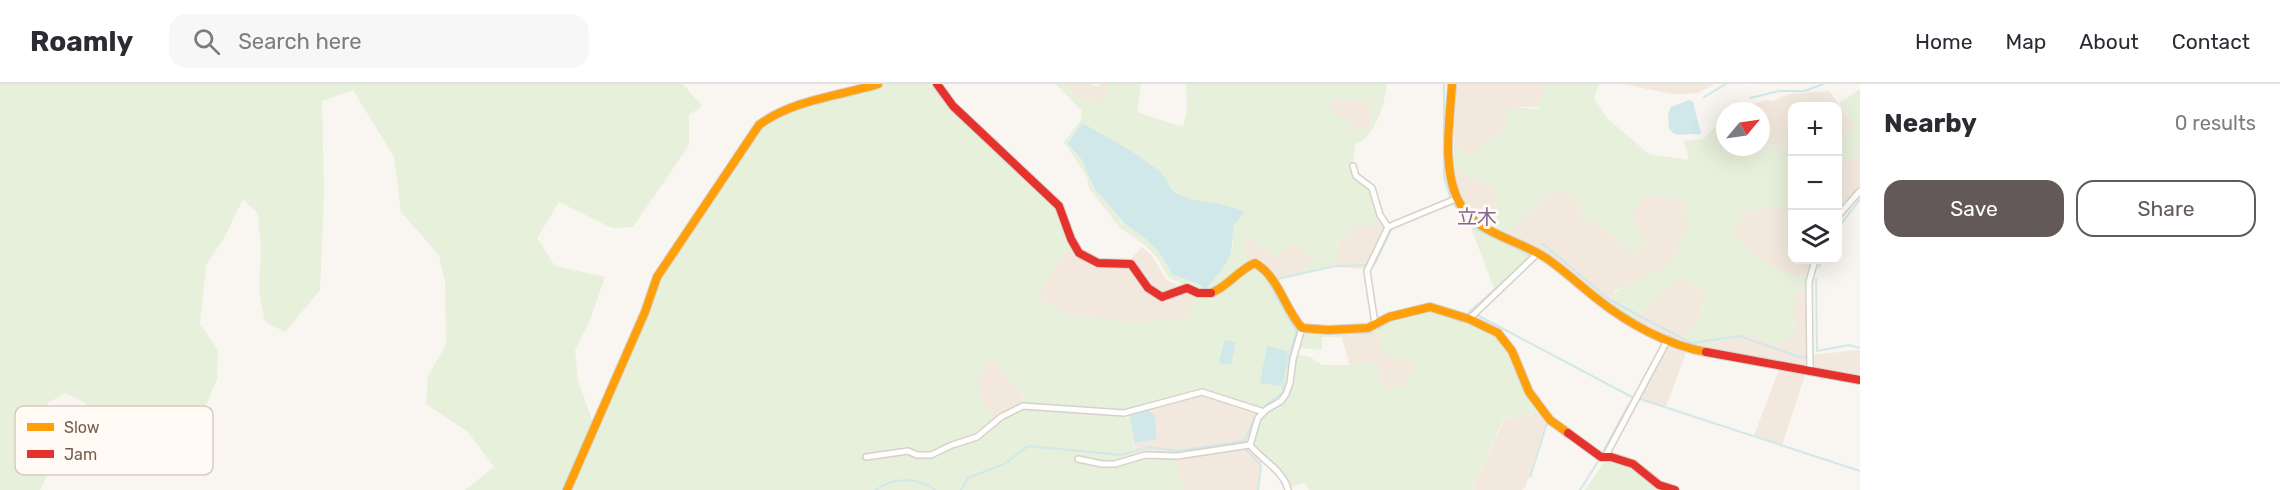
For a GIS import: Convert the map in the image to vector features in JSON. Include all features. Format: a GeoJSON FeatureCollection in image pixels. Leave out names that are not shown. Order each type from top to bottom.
{"type":"FeatureCollection","features":[{"type":"Feature","properties":{"kind":"street"},"geometry":{"type":"LineString","coordinates":[[567,490],[645,312],[657,277],[759,126],[770,116],[785,109],[878,84]]}},
{"type":"Feature","properties":{"kind":"street"},"geometry":{"type":"LineString","coordinates":[[937,84],[953,106],[1059,206],[1074,248],[1079,253],[1098,263],[1131,264],[1148,288],[1162,297],[1187,288],[1201,295],[1208,295],[1217,291],[1245,267],[1255,263],[1267,271],[1293,317],[1302,328],[1328,330],[1368,328],[1389,317],[1430,307],[1465,319],[1498,333],[1507,343],[1529,392],[1550,420],[1605,458],[1611,457],[1633,464],[1659,485],[1675,490]]}},
{"type":"Feature","properties":{"kind":"street"},"geometry":{"type":"LineString","coordinates":[[1452,84],[1451,163],[1458,198],[1473,219],[1483,227],[1538,253],[1576,280],[1605,306],[1668,339],[1700,351],[1860,380]]}},
{"type":"Feature","properties":{"kind":"street"},"geometry":{"type":"LineString","coordinates":[[1353,166],[1356,176],[1372,188],[1380,215],[1388,227]]}},
{"type":"Feature","properties":{"kind":"street"},"geometry":{"type":"LineString","coordinates":[[1842,211],[1860,191]]}},
{"type":"Feature","properties":{"kind":"street"},"geometry":{"type":"LineString","coordinates":[[1375,324],[1367,271],[1388,227],[1458,198]]}},
{"type":"Feature","properties":{"kind":"street"},"geometry":{"type":"LineString","coordinates":[[1465,319],[1538,253]]}},
{"type":"Feature","properties":{"kind":"street"},"geometry":{"type":"LineString","coordinates":[[1810,372],[1809,282],[1814,264]]}},
{"type":"Feature","properties":{"kind":"street"},"geometry":{"type":"LineString","coordinates":[[1250,445],[1258,418],[1281,401],[1286,394],[1302,328]]}},
{"type":"Feature","properties":{"kind":"street"},"geometry":{"type":"LineString","coordinates":[[1605,458],[1668,339]]}},
{"type":"Feature","properties":{"kind":"street"},"geometry":{"type":"LineString","coordinates":[[866,457],[908,451],[917,455],[931,455],[977,437],[1001,417],[1023,405],[1124,413],[1202,393],[1264,412]]}},
{"type":"Feature","properties":{"kind":"street"},"geometry":{"type":"LineString","coordinates":[[1078,459],[1115,464],[1145,455],[1177,456],[1250,445]]}},
{"type":"Feature","properties":{"kind":"street"},"geometry":{"type":"LineString","coordinates":[[1250,445],[1283,476],[1288,490]]}},
{"type":"Feature","properties":{"kind":"shaded area"},"geometry":{"type":"Polygon","coordinates":[[[1064,84],[1089,84],[1100,87],[1099,84],[1109,84],[1105,104],[1080,99],[1064,84]]]}},
{"type":"Feature","properties":{"kind":"shaded area"},"geometry":{"type":"Polygon","coordinates":[[[1455,84],[1545,84],[1539,107],[1511,107],[1505,115],[1506,129],[1470,156],[1454,144],[1455,84]]]}},
{"type":"Feature","properties":{"kind":"shaded area"},"geometry":{"type":"Polygon","coordinates":[[[1623,84],[1714,84],[1697,93],[1672,94],[1623,84]]]}},
{"type":"Feature","properties":{"kind":"shaded area"},"geometry":{"type":"Polygon","coordinates":[[[1829,91],[1837,102],[1788,102],[1788,151],[1770,145],[1770,102],[1760,102],[1772,101],[1790,94],[1829,91]]]}},
{"type":"Feature","properties":{"kind":"shaded area"},"geometry":{"type":"Polygon","coordinates":[[[1331,100],[1371,101],[1370,130],[1349,130],[1330,116],[1331,100]]]}},
{"type":"Feature","properties":{"kind":"shaded area"},"geometry":{"type":"Polygon","coordinates":[[[1842,108],[1855,126],[1842,138],[1842,108]]]}},
{"type":"Feature","properties":{"kind":"shaded area"},"geometry":{"type":"Polygon","coordinates":[[[1853,157],[1860,158],[1860,187],[1842,207],[1842,161],[1853,157]]]}},
{"type":"Feature","properties":{"kind":"shaded area"},"geometry":{"type":"Polygon","coordinates":[[[1454,168],[1497,190],[1492,210],[1480,222],[1464,204],[1459,193],[1454,168]]]}},
{"type":"Feature","properties":{"kind":"shaded area"},"geometry":{"type":"Polygon","coordinates":[[[1554,189],[1577,198],[1582,218],[1605,229],[1633,254],[1645,244],[1632,215],[1643,195],[1683,200],[1688,226],[1671,265],[1615,291],[1608,304],[1573,273],[1506,235],[1554,189]]]}},
{"type":"Feature","properties":{"kind":"shaded area"},"geometry":{"type":"Polygon","coordinates":[[[1788,206],[1788,264],[1811,264],[1806,277],[1794,276],[1766,263],[1734,235],[1743,212],[1788,206]]]}},
{"type":"Feature","properties":{"kind":"shaded area"},"geometry":{"type":"Polygon","coordinates":[[[1353,226],[1385,226],[1386,229],[1365,269],[1336,267],[1339,240],[1347,236],[1353,226]]]}},
{"type":"Feature","properties":{"kind":"shaded area"},"geometry":{"type":"Polygon","coordinates":[[[1245,236],[1276,257],[1291,242],[1314,258],[1298,275],[1274,279],[1247,263],[1245,236]]]}},
{"type":"Feature","properties":{"kind":"shaded area"},"geometry":{"type":"Polygon","coordinates":[[[1142,247],[1152,256],[1166,279],[1195,296],[1187,322],[1161,318],[1142,323],[1063,314],[1038,296],[1059,258],[1070,248],[1076,248],[1098,260],[1129,261],[1142,247]]]}},
{"type":"Feature","properties":{"kind":"shaded area"},"geometry":{"type":"Polygon","coordinates":[[[1683,278],[1705,294],[1700,317],[1681,343],[1635,319],[1662,290],[1683,278]]]}},
{"type":"Feature","properties":{"kind":"shaded area"},"geometry":{"type":"Polygon","coordinates":[[[1795,291],[1805,291],[1808,361],[1804,366],[1700,349],[1743,332],[1795,331],[1793,307],[1795,291]]]}},
{"type":"Feature","properties":{"kind":"shaded area"},"geometry":{"type":"Polygon","coordinates":[[[1375,327],[1415,364],[1405,387],[1382,389],[1376,361],[1350,365],[1340,332],[1358,332],[1375,327]]]}},
{"type":"Feature","properties":{"kind":"shaded area"},"geometry":{"type":"Polygon","coordinates":[[[1670,342],[1687,350],[1666,407],[1638,398],[1666,344],[1670,342]]]}},
{"type":"Feature","properties":{"kind":"shaded area"},"geometry":{"type":"Polygon","coordinates":[[[1860,351],[1860,378],[1815,371],[1813,355],[1860,351]]]}},
{"type":"Feature","properties":{"kind":"shaded area"},"geometry":{"type":"Polygon","coordinates":[[[992,359],[1022,394],[1024,404],[994,420],[977,392],[980,372],[992,359]]]}},
{"type":"Feature","properties":{"kind":"shaded area"},"geometry":{"type":"Polygon","coordinates":[[[1779,369],[1805,375],[1782,445],[1754,436],[1779,369]]]}},
{"type":"Feature","properties":{"kind":"shaded area"},"geometry":{"type":"Polygon","coordinates":[[[1201,394],[1257,412],[1248,447],[1261,461],[1258,490],[1183,490],[1176,461],[1137,454],[1134,443],[1157,439],[1155,416],[1148,409],[1201,394]]]}},
{"type":"Feature","properties":{"kind":"shaded area"},"geometry":{"type":"Polygon","coordinates":[[[1539,412],[1549,422],[1542,435],[1525,488],[1522,490],[1475,490],[1472,488],[1504,420],[1539,412]]]}},
{"type":"Feature","properties":{"kind":"green space"},"geometry":{"type":"Polygon","coordinates":[[[0,84],[683,84],[702,106],[689,115],[689,145],[633,227],[612,228],[559,202],[537,238],[555,266],[605,277],[590,320],[575,350],[578,380],[595,429],[660,276],[758,129],[781,113],[884,84],[935,84],[1057,208],[1062,215],[1070,248],[1059,258],[1038,296],[1063,314],[1142,323],[1161,318],[1187,322],[1195,296],[1203,297],[1218,292],[1249,266],[1262,268],[1301,330],[1288,369],[1287,386],[1281,398],[1262,410],[1206,391],[1160,401],[1131,415],[1133,442],[1137,454],[1151,451],[1176,461],[1183,490],[465,490],[494,467],[468,432],[426,404],[428,376],[446,345],[445,282],[439,255],[401,212],[394,157],[353,90],[322,101],[324,193],[320,290],[285,332],[265,322],[259,291],[261,250],[258,214],[243,199],[223,240],[206,265],[200,324],[218,350],[217,379],[206,406],[87,406],[84,402],[65,393],[48,403],[48,406],[15,406],[15,475],[47,475],[40,490],[0,490],[0,84]],[[992,359],[981,376],[979,390],[994,420],[975,435],[974,440],[997,422],[1024,407],[1022,393],[992,359]]]}},
{"type":"Feature","properties":{"kind":"green space"},"geometry":{"type":"Polygon","coordinates":[[[1056,84],[1064,84],[1080,99],[1105,104],[1109,84],[1141,84],[1137,112],[1183,127],[1187,112],[1186,84],[1387,84],[1378,119],[1368,135],[1355,144],[1352,170],[1369,188],[1385,226],[1353,226],[1347,236],[1339,240],[1336,267],[1298,275],[1313,258],[1291,242],[1277,257],[1245,236],[1247,263],[1219,288],[1203,293],[1169,278],[1158,259],[1146,246],[1120,228],[1089,188],[1087,177],[1064,142],[1081,120],[1082,111],[1056,84]],[[1331,100],[1331,116],[1349,117],[1349,130],[1370,130],[1371,101],[1331,100]],[[1082,123],[1068,145],[1082,160],[1095,190],[1124,224],[1147,239],[1159,252],[1173,275],[1194,282],[1200,287],[1233,248],[1233,226],[1243,211],[1197,201],[1176,193],[1168,185],[1163,174],[1082,123]]]}},
{"type":"Feature","properties":{"kind":"green space"},"geometry":{"type":"Polygon","coordinates":[[[1545,84],[1599,84],[1594,98],[1608,119],[1649,154],[1689,160],[1684,141],[1703,139],[1715,127],[1716,156],[1770,156],[1770,145],[1788,151],[1788,206],[1744,212],[1734,235],[1776,268],[1806,277],[1805,291],[1795,291],[1793,307],[1795,331],[1788,339],[1776,346],[1743,332],[1700,349],[1681,343],[1700,317],[1705,294],[1683,278],[1662,290],[1635,319],[1608,304],[1610,298],[1624,286],[1671,265],[1688,226],[1683,200],[1643,195],[1632,215],[1645,244],[1633,254],[1605,229],[1582,218],[1577,198],[1554,189],[1506,235],[1480,222],[1492,210],[1497,190],[1454,168],[1454,144],[1470,156],[1506,129],[1505,115],[1511,107],[1538,109],[1545,84]]]}},
{"type":"Feature","properties":{"kind":"green space"},"geometry":{"type":"Polygon","coordinates":[[[1860,89],[1860,158],[1853,157],[1842,161],[1842,138],[1855,126],[1840,102],[1860,89]]]}},
{"type":"Feature","properties":{"kind":"green space"},"geometry":{"type":"Polygon","coordinates":[[[1467,217],[1533,254],[1495,291],[1467,217]]]}},
{"type":"Feature","properties":{"kind":"green space"},"geometry":{"type":"Polygon","coordinates":[[[1424,310],[1442,311],[1492,332],[1505,344],[1526,392],[1539,412],[1503,420],[1472,488],[1475,490],[1309,490],[1305,483],[1290,487],[1286,479],[1252,445],[1261,416],[1279,403],[1288,391],[1296,354],[1310,357],[1322,365],[1350,365],[1376,361],[1382,389],[1405,387],[1415,364],[1385,355],[1375,327],[1389,318],[1424,310]]]}},
{"type":"Feature","properties":{"kind":"green space"},"geometry":{"type":"Polygon","coordinates":[[[1304,332],[1340,332],[1341,337],[1322,337],[1322,350],[1298,348],[1304,332]]]}},
{"type":"Feature","properties":{"kind":"green space"},"geometry":{"type":"Polygon","coordinates":[[[1609,459],[1633,466],[1669,490],[1585,490],[1605,461],[1609,459]]]}},
{"type":"Feature","properties":{"kind":"water"},"geometry":{"type":"Polygon","coordinates":[[[1689,100],[1693,102],[1701,133],[1698,135],[1675,134],[1669,128],[1668,114],[1671,107],[1689,100]]]}},
{"type":"Feature","properties":{"kind":"water"},"geometry":{"type":"Polygon","coordinates":[[[1082,123],[1151,165],[1163,175],[1175,193],[1243,211],[1233,226],[1230,254],[1206,289],[1173,275],[1159,252],[1125,224],[1095,190],[1082,160],[1068,144],[1082,123]]]}},
{"type":"Feature","properties":{"kind":"water"},"geometry":{"type":"Polygon","coordinates":[[[1224,340],[1236,342],[1231,365],[1219,363],[1224,340]]]}},
{"type":"Feature","properties":{"kind":"water"},"geometry":{"type":"Polygon","coordinates":[[[1267,346],[1288,351],[1281,386],[1260,383],[1267,346]]]}},
{"type":"Feature","properties":{"kind":"water"},"geometry":{"type":"Polygon","coordinates":[[[1148,409],[1155,416],[1157,439],[1134,443],[1130,415],[1148,409]]]}},
{"type":"Feature","properties":{"kind":"waterway"},"geometry":{"type":"LineString","coordinates":[[1444,84],[1444,177],[1450,197]]}},
{"type":"Feature","properties":{"kind":"waterway"},"geometry":{"type":"LineString","coordinates":[[1704,97],[1726,84]]}},
{"type":"Feature","properties":{"kind":"waterway"},"geometry":{"type":"LineString","coordinates":[[1750,98],[1779,91],[1805,91],[1823,84]]}},
{"type":"Feature","properties":{"kind":"waterway"},"geometry":{"type":"LineString","coordinates":[[1842,223],[1860,199]]}},
{"type":"Feature","properties":{"kind":"waterway"},"geometry":{"type":"LineString","coordinates":[[1442,208],[1453,203],[1474,228],[1532,256],[1465,316]]}},
{"type":"Feature","properties":{"kind":"waterway"},"geometry":{"type":"LineString","coordinates":[[1374,265],[1392,228]]}},
{"type":"Feature","properties":{"kind":"waterway"},"geometry":{"type":"LineString","coordinates":[[1543,244],[1610,300],[1691,343],[1739,336],[1806,357]]}},
{"type":"Feature","properties":{"kind":"waterway"},"geometry":{"type":"LineString","coordinates":[[1277,279],[1335,266],[1365,265]]}},
{"type":"Feature","properties":{"kind":"waterway"},"geometry":{"type":"LineString","coordinates":[[1264,274],[1297,330],[1284,372],[1283,392],[1264,407]]}},
{"type":"Feature","properties":{"kind":"waterway"},"geometry":{"type":"LineString","coordinates":[[1816,279],[1817,351],[1849,345],[1860,348]]}},
{"type":"Feature","properties":{"kind":"waterway"},"geometry":{"type":"LineString","coordinates":[[1443,314],[1461,322],[1462,320]]}},
{"type":"Feature","properties":{"kind":"waterway"},"geometry":{"type":"LineString","coordinates":[[1477,315],[1632,397]]}},
{"type":"Feature","properties":{"kind":"waterway"},"geometry":{"type":"LineString","coordinates":[[1379,329],[1391,320]]}},
{"type":"Feature","properties":{"kind":"waterway"},"geometry":{"type":"LineString","coordinates":[[1326,334],[1371,333]]}},
{"type":"Feature","properties":{"kind":"waterway"},"geometry":{"type":"LineString","coordinates":[[1517,371],[1523,388]]}},
{"type":"Feature","properties":{"kind":"waterway"},"geometry":{"type":"LineString","coordinates":[[1640,399],[1860,471]]}},
{"type":"Feature","properties":{"kind":"waterway"},"geometry":{"type":"LineString","coordinates":[[1531,400],[1542,415]]}},
{"type":"Feature","properties":{"kind":"waterway"},"geometry":{"type":"LineString","coordinates":[[1603,452],[1630,402]]}},
{"type":"Feature","properties":{"kind":"waterway"},"geometry":{"type":"LineString","coordinates":[[961,490],[968,478],[1004,464],[1028,446],[1122,455],[1148,447],[1178,451],[1244,441],[1257,413]]}},
{"type":"Feature","properties":{"kind":"waterway"},"geometry":{"type":"LineString","coordinates":[[1530,477],[1547,423],[1572,441]]}},
{"type":"Feature","properties":{"kind":"waterway"},"geometry":{"type":"LineString","coordinates":[[1246,450],[1261,465],[1258,490]]}},
{"type":"Feature","properties":{"kind":"waterway"},"geometry":{"type":"LineString","coordinates":[[1580,490],[1599,460]]}},
{"type":"Feature","properties":{"kind":"waterway"},"geometry":{"type":"LineString","coordinates":[[876,490],[890,483],[906,480],[922,483],[935,490]]}},
{"type":"Feature","properties":{"kind":"traffic: slow"},"geometry":{"type":"LineString","coordinates":[[567,490],[645,312],[657,277],[759,125],[801,104],[878,84]]}},
{"type":"Feature","properties":{"kind":"traffic: slow"},"geometry":{"type":"LineString","coordinates":[[1452,84],[1448,142],[1452,185],[1464,210],[1473,220],[1484,228],[1546,258],[1608,307],[1648,332],[1691,349],[1706,352]]}},
{"type":"Feature","properties":{"kind":"traffic: slow"},"geometry":{"type":"LineString","coordinates":[[1211,293],[1223,287],[1255,263],[1276,284],[1302,328],[1328,330],[1368,328],[1389,317],[1430,307],[1469,319],[1498,333],[1512,351],[1529,392],[1550,420],[1568,433]]}},
{"type":"Feature","properties":{"kind":"traffic: jam"},"geometry":{"type":"LineString","coordinates":[[937,84],[953,106],[1059,206],[1071,239],[1079,253],[1098,263],[1131,264],[1148,288],[1162,297],[1187,288],[1198,293],[1211,293]]}},
{"type":"Feature","properties":{"kind":"traffic: jam"},"geometry":{"type":"LineString","coordinates":[[1706,352],[1860,380]]}},
{"type":"Feature","properties":{"kind":"traffic: jam"},"geometry":{"type":"LineString","coordinates":[[1568,433],[1601,457],[1611,457],[1633,464],[1659,485],[1675,490]]}},
{"type":"Feature","properties":{"kind":"district","name":"立木"},"geometry":{"type":"Point","coordinates":[1477,217]}}]}
